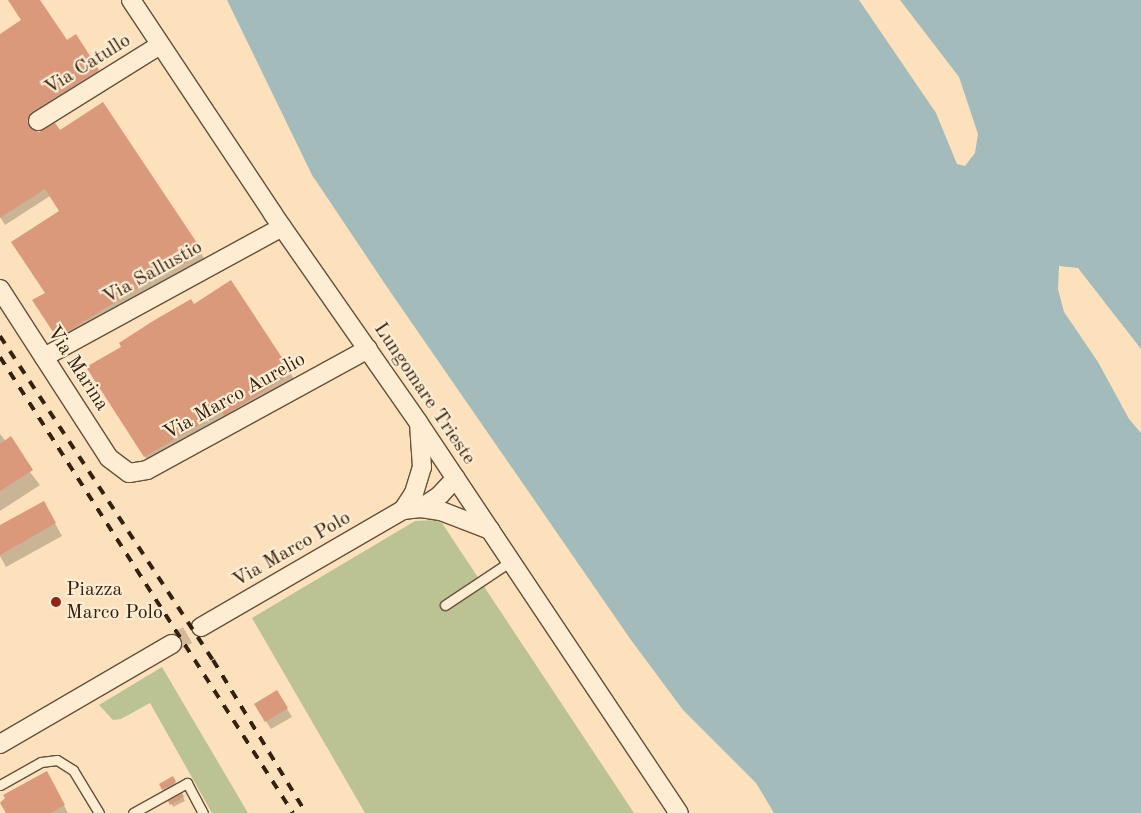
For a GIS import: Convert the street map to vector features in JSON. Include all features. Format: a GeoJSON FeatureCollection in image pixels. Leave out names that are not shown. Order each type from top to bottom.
{"type":"FeatureCollection","features":[{"type":"Feature","properties":{"kind":"street","name":"Lungomare Trieste"},"geometry":{"type":"LineString","coordinates":[[131,0],[282,227],[456,478],[679,813]]}},
{"type":"Feature","properties":{"kind":"street","name":"Via Catullo"},"geometry":{"type":"LineString","coordinates":[[38,121],[160,45]]}},
{"type":"Feature","properties":{"kind":"street","name":"Via Sallustio"},"geometry":{"type":"LineString","coordinates":[[44,357],[282,227]]}},
{"type":"Feature","properties":{"kind":"street","name":"Via Marina"},"geometry":{"type":"LineString","coordinates":[[0,289],[109,458],[121,470]]}},
{"type":"Feature","properties":{"kind":"street","name":"Via Marco Aurelio"},"geometry":{"type":"LineString","coordinates":[[121,470],[135,473],[147,470],[368,349]]}},
{"type":"Feature","properties":{"kind":"street"},"geometry":{"type":"LineString","coordinates":[[418,422],[423,459],[412,504],[457,515],[491,530]]}},
{"type":"Feature","properties":{"kind":"street","name":"Via Marco Polo"},"geometry":{"type":"LineString","coordinates":[[201,627],[412,504],[440,495],[456,478]]}},
{"type":"Feature","properties":{"kind":"street"},"geometry":{"type":"LineString","coordinates":[[0,744],[172,644]]}},
{"type":"Feature","properties":{"kind":"lane"},"geometry":{"type":"LineString","coordinates":[[445,605],[511,560]]}},
{"type":"Feature","properties":{"kind":"lane"},"geometry":{"type":"LineString","coordinates":[[0,785],[42,762],[57,760],[73,770],[99,813]]}},
{"type":"Feature","properties":{"kind":"lane"},"geometry":{"type":"LineString","coordinates":[[133,813],[187,783],[203,813]]}},
{"type":"Feature","properties":{"kind":"green space"},"geometry":{"type":"Polygon","coordinates":[[[434,520],[442,523],[634,813],[365,813],[252,618],[415,521],[434,520]]]}},
{"type":"Feature","properties":{"kind":"green space"},"geometry":{"type":"Polygon","coordinates":[[[162,667],[248,813],[212,813],[150,703],[121,719],[113,720],[99,705],[162,667]]]}},
{"type":"Feature","properties":{"kind":"water"},"geometry":{"type":"Polygon","coordinates":[[[227,0],[1141,0],[1141,813],[774,813],[756,783],[683,710],[631,640],[387,287],[312,175],[227,0]]]}},
{"type":"Feature","properties":{"kind":"pier"},"geometry":{"type":"Polygon","coordinates":[[[859,0],[900,0],[959,77],[978,134],[975,153],[965,166],[957,164],[936,113],[859,0]]]}},
{"type":"Feature","properties":{"kind":"pier"},"geometry":{"type":"Polygon","coordinates":[[[1059,266],[1078,268],[1141,349],[1141,433],[1129,419],[1098,362],[1064,312],[1058,289],[1059,266]]]}},
{"type":"Feature","properties":{"kind":"building"},"geometry":{"type":"Polygon","coordinates":[[[8,0],[40,0],[67,40],[76,34],[99,70],[32,112],[27,121],[29,127],[39,132],[55,123],[60,130],[103,102],[203,252],[174,270],[172,267],[57,338],[32,300],[45,293],[11,242],[59,211],[45,189],[0,218],[0,34],[21,20],[8,0]]]}},
{"type":"Feature","properties":{"kind":"building"},"geometry":{"type":"Polygon","coordinates":[[[231,280],[292,373],[224,416],[222,412],[144,457],[86,367],[121,347],[119,343],[153,321],[191,299],[194,304],[231,280]]]}},
{"type":"Feature","properties":{"kind":"building"},"geometry":{"type":"Polygon","coordinates":[[[11,436],[33,470],[0,491],[0,444],[11,436]]]}},
{"type":"Feature","properties":{"kind":"building"},"geometry":{"type":"Polygon","coordinates":[[[44,501],[56,523],[0,555],[0,525],[44,501]]]}},
{"type":"Feature","properties":{"kind":"building"},"geometry":{"type":"Polygon","coordinates":[[[277,690],[288,708],[265,722],[254,704],[277,690]]]}},
{"type":"Feature","properties":{"kind":"building"},"geometry":{"type":"Polygon","coordinates":[[[47,771],[65,805],[50,813],[6,813],[0,803],[5,798],[3,795],[47,771]]]}},
{"type":"Feature","properties":{"kind":"building"},"geometry":{"type":"Polygon","coordinates":[[[173,776],[176,782],[162,790],[159,784],[173,776]]]}},
{"type":"Feature","properties":{"kind":"building"},"geometry":{"type":"Polygon","coordinates":[[[182,793],[184,797],[170,805],[168,801],[182,793]]]}},
{"type":"Feature","properties":{"kind":"tunnel"},"geometry":{"type":"LineString","coordinates":[[172,644],[201,627]]}},
{"type":"Feature","properties":{"kind":"railway"},"geometry":{"type":"LineString","coordinates":[[0,336],[213,660],[306,813]]}},
{"type":"Feature","properties":{"kind":"railway"},"geometry":{"type":"LineString","coordinates":[[0,357],[293,813]]}},
{"type":"Feature","properties":{"kind":"place","name":"Piazza Marco Polo"},"geometry":{"type":"Point","coordinates":[56,602]}}]}
